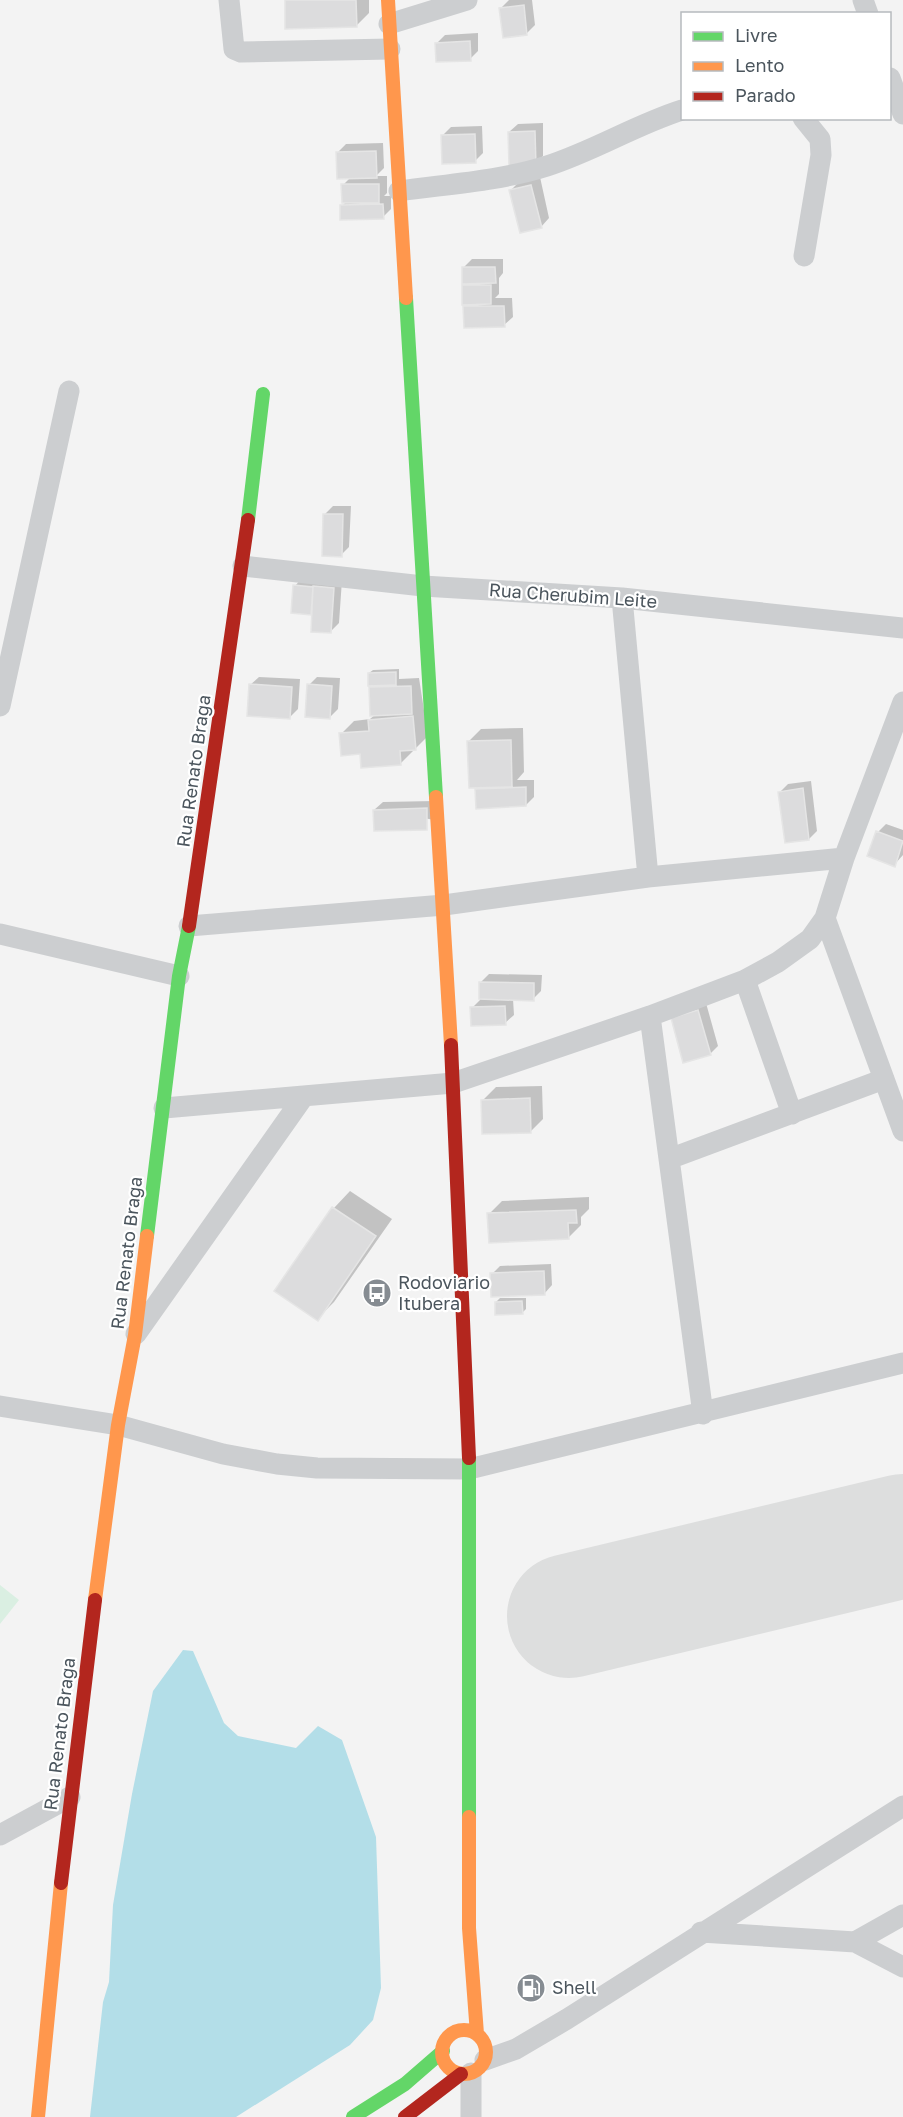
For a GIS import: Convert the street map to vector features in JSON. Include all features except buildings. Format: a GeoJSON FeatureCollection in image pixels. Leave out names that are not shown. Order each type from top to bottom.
{"type":"FeatureCollection","features":[{"type":"Feature","properties":{"kind":"main road"},"geometry":{"type":"LineString","coordinates":[[388,0],[453,1083],[469,1469],[469,1928],[477,2034]]}},
{"type":"Feature","properties":{"kind":"main road","name":"Rua Renato Braga"},"geometry":{"type":"LineString","coordinates":[[38,2117],[70,1797],[118,1425],[135,1335],[179,976],[189,926],[243,566],[263,394]]}},
{"type":"Feature","properties":{"kind":"main road"},"geometry":{"type":"LineString","coordinates":[[457,1977],[469,1928]]}},
{"type":"Feature","properties":{"kind":"main road"},"geometry":{"type":"LineString","coordinates":[[450,2018],[445,2045],[445,2063],[452,2071],[473,2069]]}},
{"type":"Feature","properties":{"kind":"main road"},"geometry":{"type":"LineString","coordinates":[[353,2117],[405,2084],[458,2031],[477,2034],[484,2041],[487,2051],[473,2069],[405,2117]]}},
{"type":"Feature","properties":{"kind":"street"},"geometry":{"type":"LineString","coordinates":[[229,0],[234,49],[241,52],[390,49]]}},
{"type":"Feature","properties":{"kind":"street"},"geometry":{"type":"LineString","coordinates":[[389,24],[467,0]]}},
{"type":"Feature","properties":{"kind":"street"},"geometry":{"type":"LineString","coordinates":[[891,81],[903,114]]}},
{"type":"Feature","properties":{"kind":"street"},"geometry":{"type":"LineString","coordinates":[[399,191],[500,177],[546,167],[580,154],[636,126],[681,110]]}},
{"type":"Feature","properties":{"kind":"street"},"geometry":{"type":"LineString","coordinates":[[804,256],[821,155],[820,139],[805,120]]}},
{"type":"Feature","properties":{"kind":"street"},"geometry":{"type":"LineString","coordinates":[[0,706],[5,660],[69,391]]}},
{"type":"Feature","properties":{"kind":"street","name":"Rua Cherubim Leite"},"geometry":{"type":"LineString","coordinates":[[243,566],[423,586],[622,598],[903,628]]}},
{"type":"Feature","properties":{"kind":"street"},"geometry":{"type":"LineString","coordinates":[[622,598],[648,877]]}},
{"type":"Feature","properties":{"kind":"street"},"geometry":{"type":"LineString","coordinates":[[164,1108],[453,1083],[650,1016],[745,980],[794,953],[810,939],[825,918],[844,858],[903,702]]}},
{"type":"Feature","properties":{"kind":"street"},"geometry":{"type":"LineString","coordinates":[[189,926],[444,905],[648,877],[844,858]]}},
{"type":"Feature","properties":{"kind":"street"},"geometry":{"type":"LineString","coordinates":[[825,918],[903,1131]]}},
{"type":"Feature","properties":{"kind":"street"},"geometry":{"type":"LineString","coordinates":[[0,934],[179,976]]}},
{"type":"Feature","properties":{"kind":"street"},"geometry":{"type":"LineString","coordinates":[[745,980],[792,1114]]}},
{"type":"Feature","properties":{"kind":"street"},"geometry":{"type":"LineString","coordinates":[[650,1016],[703,1414]]}},
{"type":"Feature","properties":{"kind":"street"},"geometry":{"type":"LineString","coordinates":[[669,1159],[884,1080]]}},
{"type":"Feature","properties":{"kind":"street"},"geometry":{"type":"LineString","coordinates":[[135,1335],[304,1096]]}},
{"type":"Feature","properties":{"kind":"street"},"geometry":{"type":"LineString","coordinates":[[0,1406],[118,1425],[223,1454],[277,1464],[317,1468],[469,1469],[703,1414],[903,1363]]}},
{"type":"Feature","properties":{"kind":"street"},"geometry":{"type":"LineString","coordinates":[[0,1835],[70,1797]]}},
{"type":"Feature","properties":{"kind":"street"},"geometry":{"type":"LineString","coordinates":[[471,2117],[473,2069],[516,2049],[567,2019],[903,1806]]}},
{"type":"Feature","properties":{"kind":"street"},"geometry":{"type":"LineString","coordinates":[[855,1942],[903,1916]]}},
{"type":"Feature","properties":{"kind":"street"},"geometry":{"type":"LineString","coordinates":[[701,1932],[855,1942],[903,1967]]}},
{"type":"Feature","properties":{"kind":"green space"},"geometry":{"type":"Polygon","coordinates":[[[0,1585],[19,1600],[0,1624],[0,1585]]]}},
{"type":"Feature","properties":{"kind":"water"},"geometry":{"type":"Polygon","coordinates":[[[183,1650],[193,1651],[224,1723],[238,1736],[296,1748],[318,1726],[342,1740],[376,1837],[381,1988],[373,2020],[350,2045],[236,2117],[90,2117],[103,2002],[109,1982],[113,1905],[132,1794],[153,1691],[183,1650]]]}},
{"type":"Feature","properties":{"kind":"runway"},"geometry":{"type":"LineString","coordinates":[[569,1616],[903,1536]]}},
{"type":"Feature","properties":{"kind":"traffic: fast"},"geometry":{"type":"LineString","coordinates":[[406,298],[436,797]]}},
{"type":"Feature","properties":{"kind":"traffic: fast"},"geometry":{"type":"LineString","coordinates":[[248,520],[263,394]]}},
{"type":"Feature","properties":{"kind":"traffic: fast"},"geometry":{"type":"LineString","coordinates":[[147,1236],[179,976],[189,926]]}},
{"type":"Feature","properties":{"kind":"traffic: fast"},"geometry":{"type":"LineString","coordinates":[[469,1458],[469,1817]]}},
{"type":"Feature","properties":{"kind":"traffic: fast"},"geometry":{"type":"LineString","coordinates":[[353,2117],[405,2084],[443,2051]]}},
{"type":"Feature","properties":{"kind":"traffic: slow"},"geometry":{"type":"LineString","coordinates":[[388,0],[406,298]]}},
{"type":"Feature","properties":{"kind":"traffic: slow"},"geometry":{"type":"LineString","coordinates":[[436,797],[451,1045]]}},
{"type":"Feature","properties":{"kind":"traffic: slow"},"geometry":{"type":"LineString","coordinates":[[95,1600],[118,1425],[135,1335],[147,1236]]}},
{"type":"Feature","properties":{"kind":"traffic: slow"},"geometry":{"type":"LineString","coordinates":[[469,1817],[469,1928],[477,2034]]}},
{"type":"Feature","properties":{"kind":"traffic: slow"},"geometry":{"type":"LineString","coordinates":[[38,2117],[61,1883]]}},
{"type":"Feature","properties":{"kind":"traffic: slow"},"geometry":{"type":"LineString","coordinates":[[464,2030],[480,2036],[486,2052],[480,2068],[464,2074],[448,2068],[442,2052],[448,2036],[464,2030]]}},
{"type":"Feature","properties":{"kind":"traffic: jam"},"geometry":{"type":"LineString","coordinates":[[189,926],[248,520]]}},
{"type":"Feature","properties":{"kind":"traffic: jam"},"geometry":{"type":"LineString","coordinates":[[451,1045],[469,1458]]}},
{"type":"Feature","properties":{"kind":"traffic: jam"},"geometry":{"type":"LineString","coordinates":[[61,1883],[95,1600]]}},
{"type":"Feature","properties":{"kind":"traffic: jam"},"geometry":{"type":"LineString","coordinates":[[405,2117],[461,2074]]}},
{"type":"Feature","properties":{"kind":"place","name":"Rodoviario Itubera"},"geometry":{"type":"Point","coordinates":[377,1293]}},
{"type":"Feature","properties":{"kind":"place","name":"Shell"},"geometry":{"type":"Point","coordinates":[531,1988]}}]}
